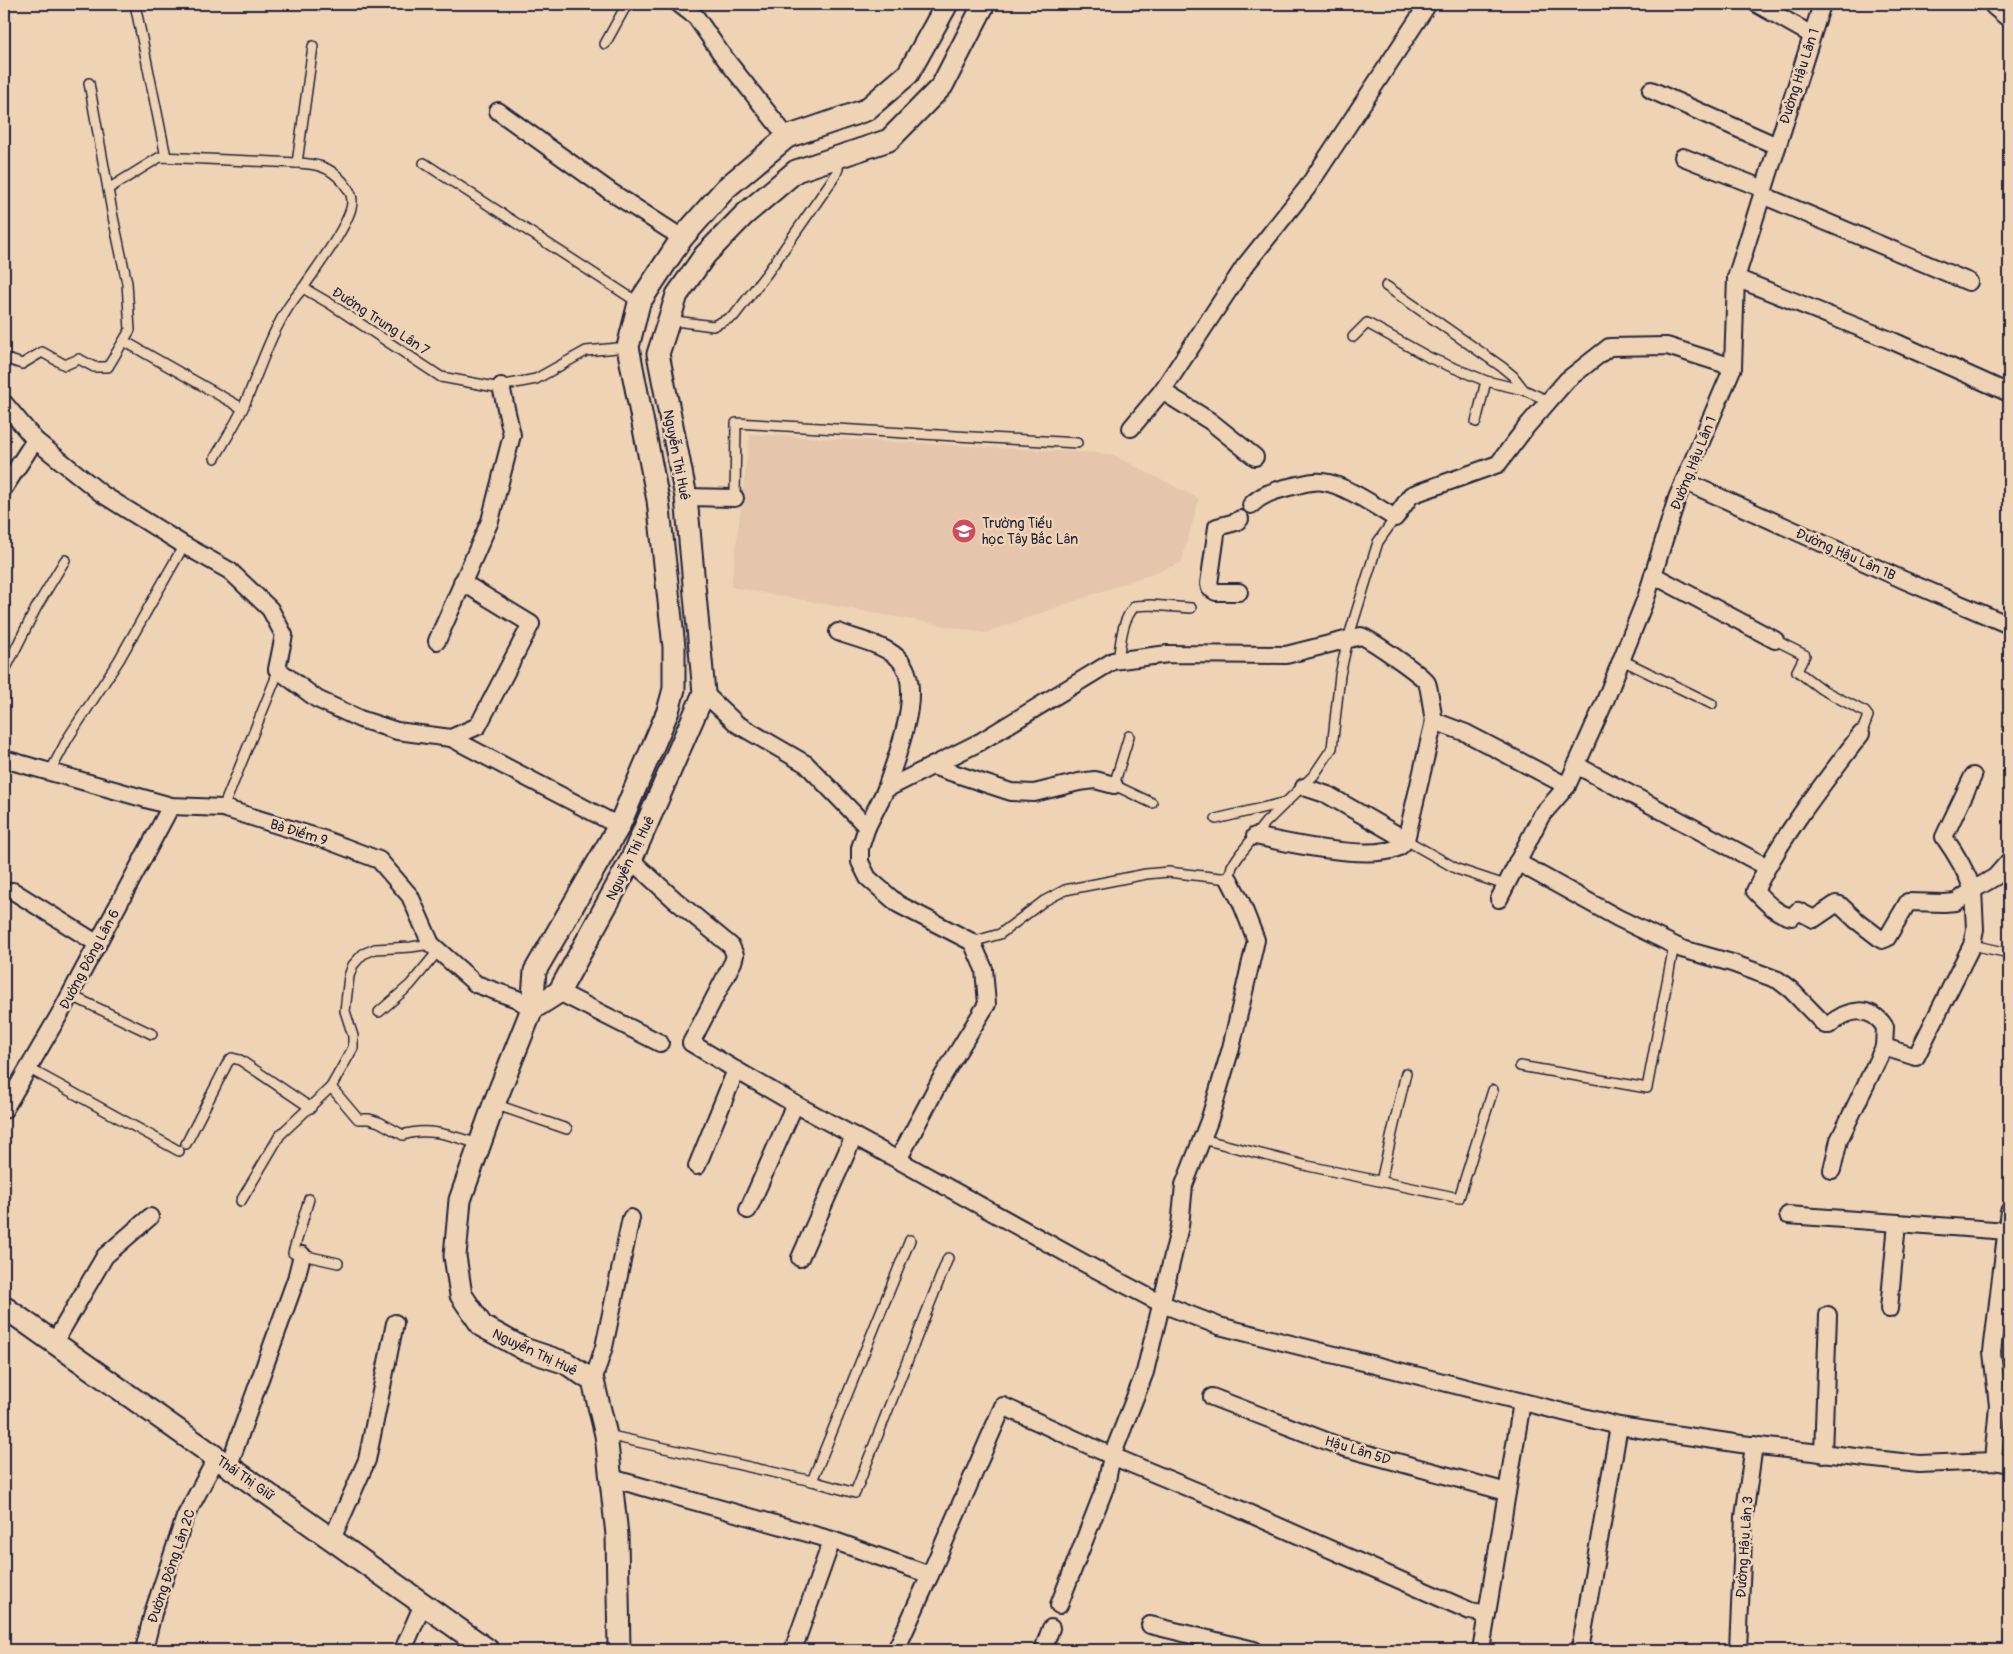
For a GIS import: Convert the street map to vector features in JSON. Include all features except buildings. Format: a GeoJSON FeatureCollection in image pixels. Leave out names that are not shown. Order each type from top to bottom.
{"type":"FeatureCollection","features":[{"type":"Feature","properties":{"kind":"main road"},"geometry":{"type":"LineString","coordinates":[[1997,4],[2009,14]]}},
{"type":"Feature","properties":{"kind":"street"},"geometry":{"type":"LineString","coordinates":[[680,4],[696,17],[720,52],[786,137]]}},
{"type":"Feature","properties":{"kind":"street","name":"Nguyễn Thị Huê"},"geometry":{"type":"LineString","coordinates":[[619,1650],[617,1535],[606,1435],[593,1381],[566,1363],[524,1349],[482,1326],[461,1296],[455,1256],[460,1200],[494,1104],[532,1008],[535,971],[619,826],[668,712],[674,689],[674,647],[658,500],[628,347],[639,303],[682,238],[726,188],[786,137],[866,110],[908,74],[947,4]]}},
{"type":"Feature","properties":{"kind":"street","name":"Nguyễn Thị Huê"},"geometry":{"type":"LineString","coordinates":[[559,992],[631,860],[704,693],[686,497],[658,354],[676,294],[705,255],[744,214],[796,171],[889,140],[942,86],[984,4]]}},
{"type":"Feature","properties":{"kind":"street"},"geometry":{"type":"LineString","coordinates":[[1757,4],[1812,35]]}},
{"type":"Feature","properties":{"kind":"street","name":"Đường Hậu Lân 1"},"geometry":{"type":"LineString","coordinates":[[1502,892],[1541,816],[1567,786],[1622,660],[1653,575],[1677,498],[1732,367],[1736,278],[1822,4]]}},
{"type":"Feature","properties":{"kind":"street"},"geometry":{"type":"LineString","coordinates":[[1131,428],[1162,391],[1244,267],[1307,188],[1422,6]]}},
{"type":"Feature","properties":{"kind":"street"},"geometry":{"type":"LineString","coordinates":[[1651,90],[1777,146]]}},
{"type":"Feature","properties":{"kind":"street"},"geometry":{"type":"LineString","coordinates":[[498,111],[611,192],[682,238]]}},
{"type":"Feature","properties":{"kind":"street"},"geometry":{"type":"LineString","coordinates":[[1683,157],[1970,282]]}},
{"type":"Feature","properties":{"kind":"street"},"geometry":{"type":"LineString","coordinates":[[1736,278],[1895,342],[2009,393]]}},
{"type":"Feature","properties":{"kind":"street"},"geometry":{"type":"LineString","coordinates":[[1251,505],[1262,495],[1270,492],[1304,483],[1324,482],[1336,486],[1395,518],[1411,496],[1498,464],[1527,426],[1567,380],[1609,347],[1667,346],[1732,367]]}},
{"type":"Feature","properties":{"kind":"street"},"geometry":{"type":"LineString","coordinates":[[437,641],[490,521],[512,435],[501,386]]}},
{"type":"Feature","properties":{"kind":"street"},"geometry":{"type":"LineString","coordinates":[[1162,391],[1210,422],[1255,457]]}},
{"type":"Feature","properties":{"kind":"street"},"geometry":{"type":"LineString","coordinates":[[4,403],[35,440],[102,494],[184,546],[230,571],[270,609],[284,634],[277,669],[317,699],[360,719],[397,731],[451,738],[619,826]]}},
{"type":"Feature","properties":{"kind":"street"},"geometry":{"type":"LineString","coordinates":[[4,488],[35,440]]}},
{"type":"Feature","properties":{"kind":"street","name":"Đường Hậu Lân 1B"},"geometry":{"type":"LineString","coordinates":[[1684,481],[1899,578],[2009,625]]}},
{"type":"Feature","properties":{"kind":"street"},"geometry":{"type":"LineString","coordinates":[[658,500],[686,497],[735,498]]}},
{"type":"Feature","properties":{"kind":"street"},"geometry":{"type":"LineString","coordinates":[[1239,592],[1216,592],[1210,588],[1209,584],[1217,527],[1236,522],[1240,519]]}},
{"type":"Feature","properties":{"kind":"street"},"geometry":{"type":"LineString","coordinates":[[1653,575],[1775,640]]}},
{"type":"Feature","properties":{"kind":"street"},"geometry":{"type":"LineString","coordinates":[[451,738],[478,726],[531,624],[462,582]]}},
{"type":"Feature","properties":{"kind":"street"},"geometry":{"type":"LineString","coordinates":[[838,632],[882,649],[898,658],[907,671],[912,687],[910,706],[886,789],[867,828],[860,848],[860,862],[868,878],[898,904],[972,942],[984,969],[987,1004],[942,1079],[898,1160]]}},
{"type":"Feature","properties":{"kind":"street"},"geometry":{"type":"LineString","coordinates":[[886,789],[980,742],[1113,661],[1168,654],[1286,655],[1361,636],[1368,638],[1424,678],[1428,686],[1434,721],[1406,840],[1399,848],[1381,852],[1341,851],[1255,836]]}},
{"type":"Feature","properties":{"kind":"street"},"geometry":{"type":"LineString","coordinates":[[704,693],[737,724],[806,764],[867,828]]}},
{"type":"Feature","properties":{"kind":"street"},"geometry":{"type":"LineString","coordinates":[[1434,721],[1466,733],[1567,786]]}},
{"type":"Feature","properties":{"kind":"street"},"geometry":{"type":"LineString","coordinates":[[1861,734],[1815,794],[1767,867],[1755,892],[1774,909],[1784,916],[1792,917],[1798,911],[1814,919],[1836,904],[1882,940],[1887,938],[1908,902],[1956,902],[1995,878],[2009,861]]}},
{"type":"Feature","properties":{"kind":"street","name":"Bà Điểm 9"},"geometry":{"type":"LineString","coordinates":[[4,759],[171,806],[223,808],[326,840],[379,860],[410,896],[435,947],[476,984],[532,1008]]}},
{"type":"Feature","properties":{"kind":"street"},"geometry":{"type":"LineString","coordinates":[[1576,765],[1767,867]]}},
{"type":"Feature","properties":{"kind":"street"},"geometry":{"type":"LineString","coordinates":[[932,766],[996,787],[1024,793],[1034,793],[1095,780],[1114,785]]}},
{"type":"Feature","properties":{"kind":"street"},"geometry":{"type":"LineString","coordinates":[[1884,1047],[1916,1058],[1972,945],[1975,929],[1973,890],[1965,869],[1944,837],[1973,776]]}},
{"type":"Feature","properties":{"kind":"street"},"geometry":{"type":"LineString","coordinates":[[1304,787],[1328,795],[1406,840]]}},
{"type":"Feature","properties":{"kind":"street","name":"Đường Đông Lân 6"},"geometry":{"type":"LineString","coordinates":[[4,1110],[70,995],[171,806]]}},
{"type":"Feature","properties":{"kind":"street"},"geometry":{"type":"LineString","coordinates":[[631,860],[675,900],[731,946],[735,955],[691,1043],[795,1104],[1162,1304],[1219,1326],[1619,1426],[1823,1454],[1919,1464],[1993,1461],[2009,1464]]}},
{"type":"Feature","properties":{"kind":"street"},"geometry":{"type":"LineString","coordinates":[[1517,862],[1618,918],[1674,945],[1778,980],[1791,990],[1824,1025],[1829,1025],[1840,1015],[1854,1011],[1867,1013],[1875,1017],[1885,1027],[1884,1047],[1839,1140],[1832,1170]]}},
{"type":"Feature","properties":{"kind":"street"},"geometry":{"type":"LineString","coordinates":[[1059,1605],[1106,1485],[1112,1456],[1145,1372],[1180,1226],[1184,1184],[1209,1121],[1231,1048],[1256,940],[1241,902],[1229,879]]}},
{"type":"Feature","properties":{"kind":"street"},"geometry":{"type":"LineString","coordinates":[[13,891],[98,944]]}},
{"type":"Feature","properties":{"kind":"street"},"geometry":{"type":"LineString","coordinates":[[532,1008],[559,992],[660,1043]]}},
{"type":"Feature","properties":{"kind":"street"},"geometry":{"type":"LineString","coordinates":[[697,1166],[736,1070]]}},
{"type":"Feature","properties":{"kind":"street"},"geometry":{"type":"LineString","coordinates":[[748,1210],[795,1104]]}},
{"type":"Feature","properties":{"kind":"street"},"geometry":{"type":"LineString","coordinates":[[800,1258],[854,1136]]}},
{"type":"Feature","properties":{"kind":"street"},"geometry":{"type":"LineString","coordinates":[[1993,1461],[1998,1406],[1992,1352],[2008,1231],[2009,1210]]}},
{"type":"Feature","properties":{"kind":"street"},"geometry":{"type":"LineString","coordinates":[[1788,1215],[2008,1231]]}},
{"type":"Feature","properties":{"kind":"street"},"geometry":{"type":"LineString","coordinates":[[54,1343],[105,1256],[150,1217]]}},
{"type":"Feature","properties":{"kind":"street"},"geometry":{"type":"LineString","coordinates":[[593,1381],[604,1347],[631,1218]]}},
{"type":"Feature","properties":{"kind":"street"},"geometry":{"type":"LineString","coordinates":[[1889,1308],[1897,1223]]}},
{"type":"Feature","properties":{"kind":"street","name":"Đường Đông Lân 2C"},"geometry":{"type":"LineString","coordinates":[[144,1650],[153,1613],[185,1517],[223,1461],[296,1279],[302,1255]]}},
{"type":"Feature","properties":{"kind":"street","name":"Thái Thị Giữ"},"geometry":{"type":"LineString","coordinates":[[4,1307],[423,1604],[468,1644],[488,1650]]}},
{"type":"Feature","properties":{"kind":"street"},"geometry":{"type":"LineString","coordinates":[[1823,1454],[1828,1315]]}},
{"type":"Feature","properties":{"kind":"street"},"geometry":{"type":"LineString","coordinates":[[332,1539],[367,1460],[395,1324]]}},
{"type":"Feature","properties":{"kind":"street","name":"Hậu Lân 5D"},"geometry":{"type":"LineString","coordinates":[[1212,1397],[1342,1447],[1507,1492]]}},
{"type":"Feature","properties":{"kind":"street"},"geometry":{"type":"LineString","coordinates":[[1482,1650],[1522,1402]]}},
{"type":"Feature","properties":{"kind":"street"},"geometry":{"type":"LineString","coordinates":[[896,1650],[1003,1406],[1112,1456],[1230,1505],[1470,1612],[1488,1614]]}},
{"type":"Feature","properties":{"kind":"street"},"geometry":{"type":"LineString","coordinates":[[1580,1650],[1619,1426]]}},
{"type":"Feature","properties":{"kind":"street","name":"Đường Hậu Lân 3"},"geometry":{"type":"LineString","coordinates":[[1738,1650],[1744,1517],[1754,1445]]}},
{"type":"Feature","properties":{"kind":"street"},"geometry":{"type":"LineString","coordinates":[[611,1478],[832,1540],[930,1576]]}},
{"type":"Feature","properties":{"kind":"street"},"geometry":{"type":"LineString","coordinates":[[793,1650],[832,1540]]}},
{"type":"Feature","properties":{"kind":"street"},"geometry":{"type":"LineString","coordinates":[[403,1650],[423,1604]]}},
{"type":"Feature","properties":{"kind":"street"},"geometry":{"type":"LineString","coordinates":[[1150,1625],[1254,1650]]}},
{"type":"Feature","properties":{"kind":"street"},"geometry":{"type":"LineString","coordinates":[[1042,1650],[1051,1628]]}},
{"type":"Feature","properties":{"kind":"lane"},"geometry":{"type":"LineString","coordinates":[[135,4],[166,157]]}},
{"type":"Feature","properties":{"kind":"lane"},"geometry":{"type":"LineString","coordinates":[[605,44],[627,4]]}},
{"type":"Feature","properties":{"kind":"lane"},"geometry":{"type":"LineString","coordinates":[[297,163],[313,46]]}},
{"type":"Feature","properties":{"kind":"lane"},"geometry":{"type":"LineString","coordinates":[[4,358],[22,364],[42,352],[65,365],[79,359],[94,367],[108,367],[130,330],[127,283],[108,189],[90,83]]}},
{"type":"Feature","properties":{"kind":"lane"},"geometry":{"type":"LineString","coordinates":[[668,320],[713,326],[734,316],[768,272],[835,176],[838,169],[839,156]]}},
{"type":"Feature","properties":{"kind":"lane"},"geometry":{"type":"LineString","coordinates":[[108,189],[160,157],[318,164],[336,174],[348,188],[353,202],[340,232],[303,288],[294,298],[267,350],[242,408],[215,458]]}},
{"type":"Feature","properties":{"kind":"lane"},"geometry":{"type":"LineString","coordinates":[[424,163],[639,303]]}},
{"type":"Feature","properties":{"kind":"lane"},"geometry":{"type":"LineString","coordinates":[[1386,286],[1502,367],[1513,376],[1524,390]]}},
{"type":"Feature","properties":{"kind":"lane","name":"Đường Trung Lân 7"},"geometry":{"type":"LineString","coordinates":[[303,288],[441,377],[495,387],[536,379],[586,351],[628,347]]}},
{"type":"Feature","properties":{"kind":"lane"},"geometry":{"type":"LineString","coordinates":[[1353,337],[1368,323],[1430,358],[1486,382],[1524,390],[1549,401]]}},
{"type":"Feature","properties":{"kind":"lane"},"geometry":{"type":"LineString","coordinates":[[124,341],[242,408]]}},
{"type":"Feature","properties":{"kind":"lane"},"geometry":{"type":"LineString","coordinates":[[1476,422],[1486,382]]}},
{"type":"Feature","properties":{"kind":"lane"},"geometry":{"type":"LineString","coordinates":[[735,498],[736,423],[1077,443]]}},
{"type":"Feature","properties":{"kind":"lane"},"geometry":{"type":"LineString","coordinates":[[972,942],[1000,934],[1044,900],[1065,890],[1146,874],[1168,872],[1229,879],[1232,866],[1255,836],[1304,787],[1332,748],[1340,675],[1348,639],[1378,542],[1395,518]]}},
{"type":"Feature","properties":{"kind":"lane"},"geometry":{"type":"LineString","coordinates":[[50,772],[68,738],[119,660],[184,546]]}},
{"type":"Feature","properties":{"kind":"lane"},"geometry":{"type":"LineString","coordinates":[[4,672],[36,608],[65,560]]}},
{"type":"Feature","properties":{"kind":"lane"},"geometry":{"type":"LineString","coordinates":[[1118,661],[1122,632],[1129,612],[1134,606],[1150,605],[1190,608]]}},
{"type":"Feature","properties":{"kind":"lane"},"geometry":{"type":"LineString","coordinates":[[1775,640],[1805,655],[1798,672],[1821,689],[1865,712],[1868,716],[1861,734]]}},
{"type":"Feature","properties":{"kind":"lane"},"geometry":{"type":"LineString","coordinates":[[1622,660],[1712,704]]}},
{"type":"Feature","properties":{"kind":"lane"},"geometry":{"type":"LineString","coordinates":[[223,808],[275,680],[277,669]]}},
{"type":"Feature","properties":{"kind":"lane"},"geometry":{"type":"LineString","coordinates":[[1129,736],[1114,785],[1152,802]]}},
{"type":"Feature","properties":{"kind":"lane"},"geometry":{"type":"LineString","coordinates":[[1216,819],[1287,802]]}},
{"type":"Feature","properties":{"kind":"lane"},"geometry":{"type":"LineString","coordinates":[[1406,840],[1502,892]]}},
{"type":"Feature","properties":{"kind":"lane"},"geometry":{"type":"LineString","coordinates":[[1520,1066],[1647,1088],[1674,945]]}},
{"type":"Feature","properties":{"kind":"lane"},"geometry":{"type":"LineString","coordinates":[[1972,945],[2009,953]]}},
{"type":"Feature","properties":{"kind":"lane"},"geometry":{"type":"LineString","coordinates":[[379,1012],[410,985],[435,947]]}},
{"type":"Feature","properties":{"kind":"lane"},"geometry":{"type":"LineString","coordinates":[[240,1201],[280,1135],[311,1108],[331,1087],[353,1048],[353,1036],[344,1011],[348,976],[353,965],[363,954],[375,949],[435,947]]}},
{"type":"Feature","properties":{"kind":"lane"},"geometry":{"type":"LineString","coordinates":[[70,995],[152,1034]]}},
{"type":"Feature","properties":{"kind":"lane"},"geometry":{"type":"LineString","coordinates":[[28,1068],[183,1148],[228,1062],[232,1058],[240,1060],[311,1108]]}},
{"type":"Feature","properties":{"kind":"lane"},"geometry":{"type":"LineString","coordinates":[[1381,1181],[1406,1073]]}},
{"type":"Feature","properties":{"kind":"lane"},"geometry":{"type":"LineString","coordinates":[[331,1087],[358,1118],[379,1122],[403,1134],[412,1131],[428,1131],[480,1144]]}},
{"type":"Feature","properties":{"kind":"lane"},"geometry":{"type":"LineString","coordinates":[[1202,1139],[1308,1166],[1459,1198],[1493,1090]]}},
{"type":"Feature","properties":{"kind":"lane"},"geometry":{"type":"LineString","coordinates":[[494,1104],[567,1129]]}},
{"type":"Feature","properties":{"kind":"lane"},"geometry":{"type":"LineString","coordinates":[[309,1198],[293,1253],[338,1263]]}},
{"type":"Feature","properties":{"kind":"lane"},"geometry":{"type":"LineString","coordinates":[[812,1481],[910,1240]]}},
{"type":"Feature","properties":{"kind":"lane"},"geometry":{"type":"LineString","coordinates":[[606,1435],[812,1481],[855,1493],[948,1258]]}},
{"type":"Feature","properties":{"kind":"shaded area","name":"Trường Tiểu học Tây Bắc Lân"},"geometry":{"type":"Polygon","coordinates":[[[750,434],[1111,454],[1199,499],[1181,563],[985,633],[731,587],[750,434]]]}},
{"type":"Feature","properties":{"kind":"place","name":"Trường Tiểu học Tây Bắc Lân"},"geometry":{"type":"Point","coordinates":[964,531]}}]}
